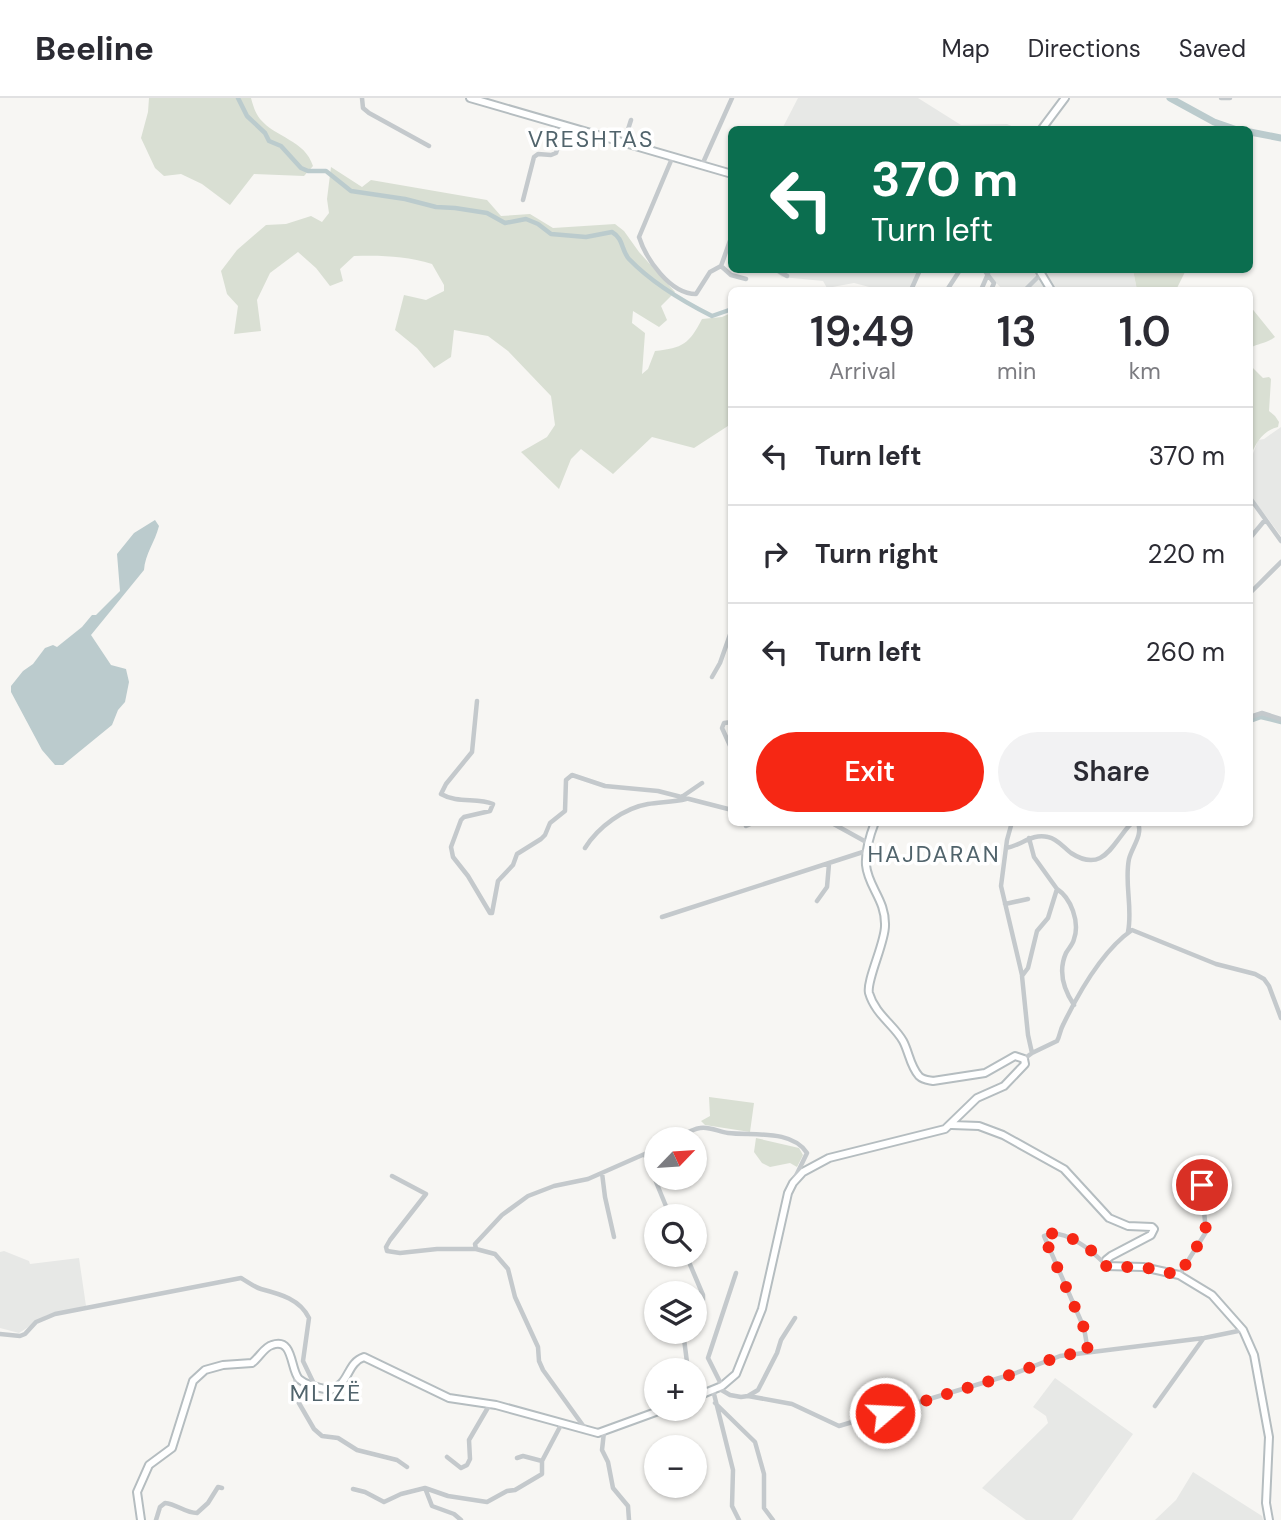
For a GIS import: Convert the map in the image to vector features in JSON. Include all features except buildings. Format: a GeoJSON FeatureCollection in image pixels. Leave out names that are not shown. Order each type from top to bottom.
{"type":"FeatureCollection","features":[{"type":"Feature","properties":{"kind":"main road"},"geometry":{"type":"LineString","coordinates":[[470,98],[728,173]]}},
{"type":"Feature","properties":{"kind":"main road"},"geometry":{"type":"LineString","coordinates":[[1044,126],[1065,98]]}},
{"type":"Feature","properties":{"kind":"main road"},"geometry":{"type":"LineString","coordinates":[[707,1392],[736,1374],[762,1309],[785,1200],[793,1183],[811,1166],[829,1158],[898,1139],[938,1132],[952,1125],[977,1098],[1004,1086],[1025,1064],[1024,1059],[1016,1056],[985,1073],[933,1081],[919,1076],[902,1039],[885,1022],[869,993],[882,948],[885,924],[883,904],[867,869],[868,847],[874,826]]}},
{"type":"Feature","properties":{"kind":"main road"},"geometry":{"type":"LineString","coordinates":[[952,1125],[979,1126],[1003,1135],[1064,1169],[1109,1218],[1128,1226],[1152,1227],[1152,1236],[1111,1256],[1106,1260],[1107,1267],[1143,1267],[1179,1275],[1212,1296],[1243,1330],[1254,1354],[1269,1437],[1266,1503],[1269,1520]]}},
{"type":"Feature","properties":{"kind":"main road"},"geometry":{"type":"LineString","coordinates":[[141,1520],[137,1492],[149,1465],[172,1448],[193,1381],[198,1375],[223,1365],[252,1363],[267,1347],[279,1344],[291,1355],[298,1377],[330,1390],[336,1389],[347,1379],[354,1363],[364,1357],[449,1398],[490,1403],[588,1432],[604,1433],[644,1417]]}},
{"type":"Feature","properties":{"kind":"street"},"geometry":{"type":"LineString","coordinates":[[362,98],[363,108],[369,113],[429,146]]}},
{"type":"Feature","properties":{"kind":"street"},"geometry":{"type":"LineString","coordinates":[[702,165],[732,98]]}},
{"type":"Feature","properties":{"kind":"street"},"geometry":{"type":"LineString","coordinates":[[1221,98],[1230,98]]}},
{"type":"Feature","properties":{"kind":"street"},"geometry":{"type":"LineString","coordinates":[[624,142],[631,121]]}},
{"type":"Feature","properties":{"kind":"street"},"geometry":{"type":"LineString","coordinates":[[523,200],[535,155],[556,153],[565,124]]}},
{"type":"Feature","properties":{"kind":"street"},"geometry":{"type":"LineString","coordinates":[[673,155],[639,237],[647,256],[663,277],[691,294],[699,292],[710,272],[721,265],[728,246]]}},
{"type":"Feature","properties":{"kind":"street"},"geometry":{"type":"LineString","coordinates":[[721,265],[728,272]]}},
{"type":"Feature","properties":{"kind":"street"},"geometry":{"type":"LineString","coordinates":[[729,273],[746,279]]}},
{"type":"Feature","properties":{"kind":"street"},"geometry":{"type":"LineString","coordinates":[[782,273],[787,276]]}},
{"type":"Feature","properties":{"kind":"street"},"geometry":{"type":"LineString","coordinates":[[1028,287],[1040,273]]}},
{"type":"Feature","properties":{"kind":"street"},"geometry":{"type":"LineString","coordinates":[[982,287],[988,275],[994,283],[992,287]]}},
{"type":"Feature","properties":{"kind":"street"},"geometry":{"type":"LineString","coordinates":[[1253,503],[1281,541]]}},
{"type":"Feature","properties":{"kind":"street"},"geometry":{"type":"LineString","coordinates":[[1253,534],[1265,520]]}},
{"type":"Feature","properties":{"kind":"street"},"geometry":{"type":"LineString","coordinates":[[1253,590],[1281,562]]}},
{"type":"Feature","properties":{"kind":"street"},"geometry":{"type":"LineString","coordinates":[[712,677],[728,640]]}},
{"type":"Feature","properties":{"kind":"street"},"geometry":{"type":"LineString","coordinates":[[477,701],[472,752],[441,794],[453,800],[494,804],[490,811],[469,814],[461,820],[451,847],[453,857],[490,913],[495,906],[498,881],[513,864],[517,854],[545,835],[550,823],[565,811],[566,780],[572,775],[605,786],[685,797],[728,809]]}},
{"type":"Feature","properties":{"kind":"street"},"geometry":{"type":"LineString","coordinates":[[1253,716],[1262,713],[1281,719]]}},
{"type":"Feature","properties":{"kind":"street"},"geometry":{"type":"LineString","coordinates":[[728,722],[724,723],[722,728],[728,741]]}},
{"type":"Feature","properties":{"kind":"street"},"geometry":{"type":"LineString","coordinates":[[585,848],[602,828],[636,807],[685,797],[702,783]]}},
{"type":"Feature","properties":{"kind":"street"},"geometry":{"type":"LineString","coordinates":[[836,826],[868,847]]}},
{"type":"Feature","properties":{"kind":"street"},"geometry":{"type":"LineString","coordinates":[[1011,826],[1001,877],[1004,904],[1022,976],[1032,1052]]}},
{"type":"Feature","properties":{"kind":"street"},"geometry":{"type":"LineString","coordinates":[[1006,848],[1029,838],[1047,837],[1083,859],[1095,860],[1107,855],[1129,826]]}},
{"type":"Feature","properties":{"kind":"street"},"geometry":{"type":"LineString","coordinates":[[1128,933],[1128,864],[1140,826]]}},
{"type":"Feature","properties":{"kind":"street"},"geometry":{"type":"LineString","coordinates":[[1029,838],[1034,857],[1068,900],[1075,923],[1074,940],[1064,958],[1063,981],[1074,1005]]}},
{"type":"Feature","properties":{"kind":"street"},"geometry":{"type":"LineString","coordinates":[[662,917],[830,864],[868,847]]}},
{"type":"Feature","properties":{"kind":"street"},"geometry":{"type":"LineString","coordinates":[[817,901],[827,887],[830,864]]}},
{"type":"Feature","properties":{"kind":"street"},"geometry":{"type":"LineString","coordinates":[[1022,976],[1028,968],[1037,931],[1048,918],[1058,889]]}},
{"type":"Feature","properties":{"kind":"street"},"geometry":{"type":"LineString","coordinates":[[1004,904],[1028,899]]}},
{"type":"Feature","properties":{"kind":"street"},"geometry":{"type":"LineString","coordinates":[[1024,1059],[1032,1052],[1057,1041],[1074,1005],[1101,961],[1132,930],[1204,960],[1264,979],[1281,1018]]}},
{"type":"Feature","properties":{"kind":"street"},"geometry":{"type":"LineString","coordinates":[[707,1129],[769,1135],[801,1145],[807,1153],[804,1163],[793,1177],[793,1183]]}},
{"type":"Feature","properties":{"kind":"street"},"geometry":{"type":"LineString","coordinates":[[476,1249],[477,1240],[493,1227],[502,1215],[528,1196],[540,1190],[603,1174],[644,1155]]}},
{"type":"Feature","properties":{"kind":"street"},"geometry":{"type":"LineString","coordinates":[[1179,1275],[1206,1232],[1200,1169]]}},
{"type":"Feature","properties":{"kind":"street"},"geometry":{"type":"LineString","coordinates":[[603,1174],[614,1237]]}},
{"type":"Feature","properties":{"kind":"street"},"geometry":{"type":"LineString","coordinates":[[392,1176],[426,1194],[390,1240],[387,1251],[400,1253],[476,1249],[490,1251],[505,1263],[515,1297],[538,1346],[543,1370],[588,1432]]}},
{"type":"Feature","properties":{"kind":"street"},"geometry":{"type":"LineString","coordinates":[[1088,1351],[1084,1328],[1044,1236],[1052,1233],[1075,1241],[1105,1264]]}},
{"type":"Feature","properties":{"kind":"street"},"geometry":{"type":"LineString","coordinates":[[736,1273],[708,1358],[717,1388],[715,1403],[731,1462],[732,1506],[739,1520]]}},
{"type":"Feature","properties":{"kind":"street"},"geometry":{"type":"LineString","coordinates":[[0,1334],[20,1336],[36,1322],[55,1314],[241,1278],[261,1289],[285,1295],[306,1312],[309,1318],[303,1366],[315,1386]]}},
{"type":"Feature","properties":{"kind":"street"},"geometry":{"type":"LineString","coordinates":[[748,1396],[760,1386],[781,1340],[795,1318]]}},
{"type":"Feature","properties":{"kind":"street"},"geometry":{"type":"LineString","coordinates":[[717,1388],[730,1395],[792,1404],[839,1426],[1016,1373],[1060,1356],[1204,1338],[1243,1330]]}},
{"type":"Feature","properties":{"kind":"street"},"geometry":{"type":"LineString","coordinates":[[1155,1406],[1204,1338]]}},
{"type":"Feature","properties":{"kind":"street"},"geometry":{"type":"LineString","coordinates":[[298,1377],[295,1383],[296,1398],[314,1429],[322,1436],[338,1438],[357,1450],[397,1460],[407,1466]]}},
{"type":"Feature","properties":{"kind":"street"},"geometry":{"type":"LineString","coordinates":[[447,1457],[461,1468],[467,1465],[470,1459],[469,1440],[490,1403]]}},
{"type":"Feature","properties":{"kind":"street"},"geometry":{"type":"LineString","coordinates":[[715,1403],[755,1442],[764,1474],[764,1508],[773,1520]]}},
{"type":"Feature","properties":{"kind":"street"},"geometry":{"type":"LineString","coordinates":[[353,1489],[386,1502],[401,1494],[425,1488],[448,1496],[487,1502],[542,1474],[542,1461],[562,1423]]}},
{"type":"Feature","properties":{"kind":"street"},"geometry":{"type":"LineString","coordinates":[[604,1433],[602,1450],[608,1462],[613,1488],[628,1506],[629,1520]]}},
{"type":"Feature","properties":{"kind":"street"},"geometry":{"type":"LineString","coordinates":[[517,1458],[523,1456],[542,1461]]}},
{"type":"Feature","properties":{"kind":"street"},"geometry":{"type":"LineString","coordinates":[[156,1520],[158,1509],[165,1503],[197,1513],[208,1503],[218,1487],[222,1488]]}},
{"type":"Feature","properties":{"kind":"street"},"geometry":{"type":"LineString","coordinates":[[425,1488],[432,1506],[454,1514],[461,1520]]}},
{"type":"Feature","properties":{"kind":"shaded area"},"geometry":{"type":"Polygon","coordinates":[[[149,98],[251,98],[260,119],[304,150],[313,166],[304,176],[254,174],[230,205],[202,184],[181,174],[164,176],[155,168],[141,138],[149,98]]]}},
{"type":"Feature","properties":{"kind":"shaded area"},"geometry":{"type":"Polygon","coordinates":[[[798,98],[918,98],[961,125],[1011,126],[784,126],[798,98]]]}},
{"type":"Feature","properties":{"kind":"shaded area"},"geometry":{"type":"Polygon","coordinates":[[[331,167],[362,187],[371,180],[487,200],[501,216],[530,214],[553,228],[615,224],[624,231],[675,292],[661,306],[667,320],[659,327],[633,311],[632,323],[645,333],[642,374],[648,369],[655,351],[684,343],[702,319],[728,314],[728,426],[694,448],[652,437],[613,474],[581,449],[571,459],[559,489],[521,452],[547,437],[555,425],[551,396],[508,351],[488,336],[454,330],[451,357],[434,368],[417,348],[395,330],[404,295],[426,300],[444,291],[444,285],[432,264],[413,259],[354,256],[340,269],[343,281],[330,286],[316,268],[298,252],[270,273],[257,300],[261,331],[234,334],[238,306],[227,294],[221,271],[237,250],[266,225],[286,224],[311,216],[322,222],[329,213],[327,199],[331,167]]]}},
{"type":"Feature","properties":{"kind":"shaded area"},"geometry":{"type":"Polygon","coordinates":[[[777,273],[919,273],[912,287],[869,287],[854,283],[826,287],[823,281],[782,277],[777,273]]]}},
{"type":"Feature","properties":{"kind":"shaded area"},"geometry":{"type":"Polygon","coordinates":[[[987,273],[1038,273],[1045,287],[1000,287],[987,273]]]}},
{"type":"Feature","properties":{"kind":"shaded area"},"geometry":{"type":"Polygon","coordinates":[[[1044,273],[1134,273],[1136,287],[1052,287],[1044,273]]]}},
{"type":"Feature","properties":{"kind":"shaded area"},"geometry":{"type":"Polygon","coordinates":[[[1134,273],[1184,273],[1178,287],[1136,287],[1134,273]]]}},
{"type":"Feature","properties":{"kind":"shaded area"},"geometry":{"type":"Polygon","coordinates":[[[1253,310],[1275,337],[1253,347],[1253,310]]]}},
{"type":"Feature","properties":{"kind":"shaded area"},"geometry":{"type":"Polygon","coordinates":[[[1253,368],[1263,378],[1271,379],[1269,411],[1279,422],[1278,427],[1268,431],[1253,451],[1253,368]]]}},
{"type":"Feature","properties":{"kind":"shaded area"},"geometry":{"type":"Polygon","coordinates":[[[1281,427],[1281,536],[1253,499],[1253,454],[1258,440],[1281,427]]]}},
{"type":"Feature","properties":{"kind":"shaded area"},"geometry":{"type":"Polygon","coordinates":[[[155,520],[159,526],[144,570],[91,635],[111,665],[126,669],[129,682],[125,702],[118,710],[112,725],[63,765],[55,765],[42,750],[11,692],[11,686],[45,648],[53,645],[57,647],[120,591],[117,554],[134,533],[155,520]]]}},
{"type":"Feature","properties":{"kind":"shaded area"},"geometry":{"type":"Polygon","coordinates":[[[709,1097],[754,1103],[750,1132],[705,1125],[701,1121],[710,1116],[709,1097]]]}},
{"type":"Feature","properties":{"kind":"shaded area"},"geometry":{"type":"Polygon","coordinates":[[[756,1138],[799,1148],[803,1155],[797,1167],[790,1163],[770,1167],[762,1163],[754,1152],[756,1138]]]}},
{"type":"Feature","properties":{"kind":"shaded area"},"geometry":{"type":"Polygon","coordinates":[[[4,1251],[29,1261],[30,1264],[79,1258],[86,1306],[47,1315],[19,1333],[0,1328],[0,1252],[4,1251]]]}},
{"type":"Feature","properties":{"kind":"shaded area"},"geometry":{"type":"Polygon","coordinates":[[[1055,1378],[1133,1434],[1072,1520],[1026,1520],[982,1488],[1048,1423],[1046,1416],[1033,1407],[1055,1378]]]}},
{"type":"Feature","properties":{"kind":"shaded area"},"geometry":{"type":"Polygon","coordinates":[[[1193,1472],[1262,1516],[1263,1520],[1155,1520],[1176,1500],[1193,1472]]]}},
{"type":"Feature","properties":{"kind":"waterway"},"geometry":{"type":"LineString","coordinates":[[238,98],[247,116],[265,133],[269,141],[281,146],[301,168],[308,171],[326,171],[351,191],[405,199],[436,207],[487,213],[505,223],[526,219],[551,234],[586,237],[612,232],[619,238],[629,259],[668,291],[712,316],[728,310]]}},
{"type":"Feature","properties":{"kind":"waterway"},"geometry":{"type":"LineString","coordinates":[[1170,98],[1226,126]]}},
{"type":"Feature","properties":{"kind":"waterway"},"geometry":{"type":"LineString","coordinates":[[1253,133],[1281,138]]}},
{"type":"Feature","properties":{"kind":"waterway"},"geometry":{"type":"LineString","coordinates":[[1253,720],[1261,717],[1281,722]]}},
{"type":"Feature","properties":{"kind":"district","name":"VRESHTAS"},"geometry":{"type":"Point","coordinates":[591,139]}},
{"type":"Feature","properties":{"kind":"district","name":"HAJDARAN"},"geometry":{"type":"Point","coordinates":[934,854]}},
{"type":"Feature","properties":{"kind":"district","name":"MLIZË"},"geometry":{"type":"Point","coordinates":[326,1393]}},
{"type":"Feature","properties":{"kind":"route"},"geometry":{"type":"LineString","coordinates":[[885,1413],[1016,1373],[1037,1363],[1088,1351],[1084,1328],[1045,1234],[1061,1235],[1075,1241],[1090,1250],[1107,1267],[1143,1267],[1179,1275],[1206,1232],[1202,1185]]}}]}
